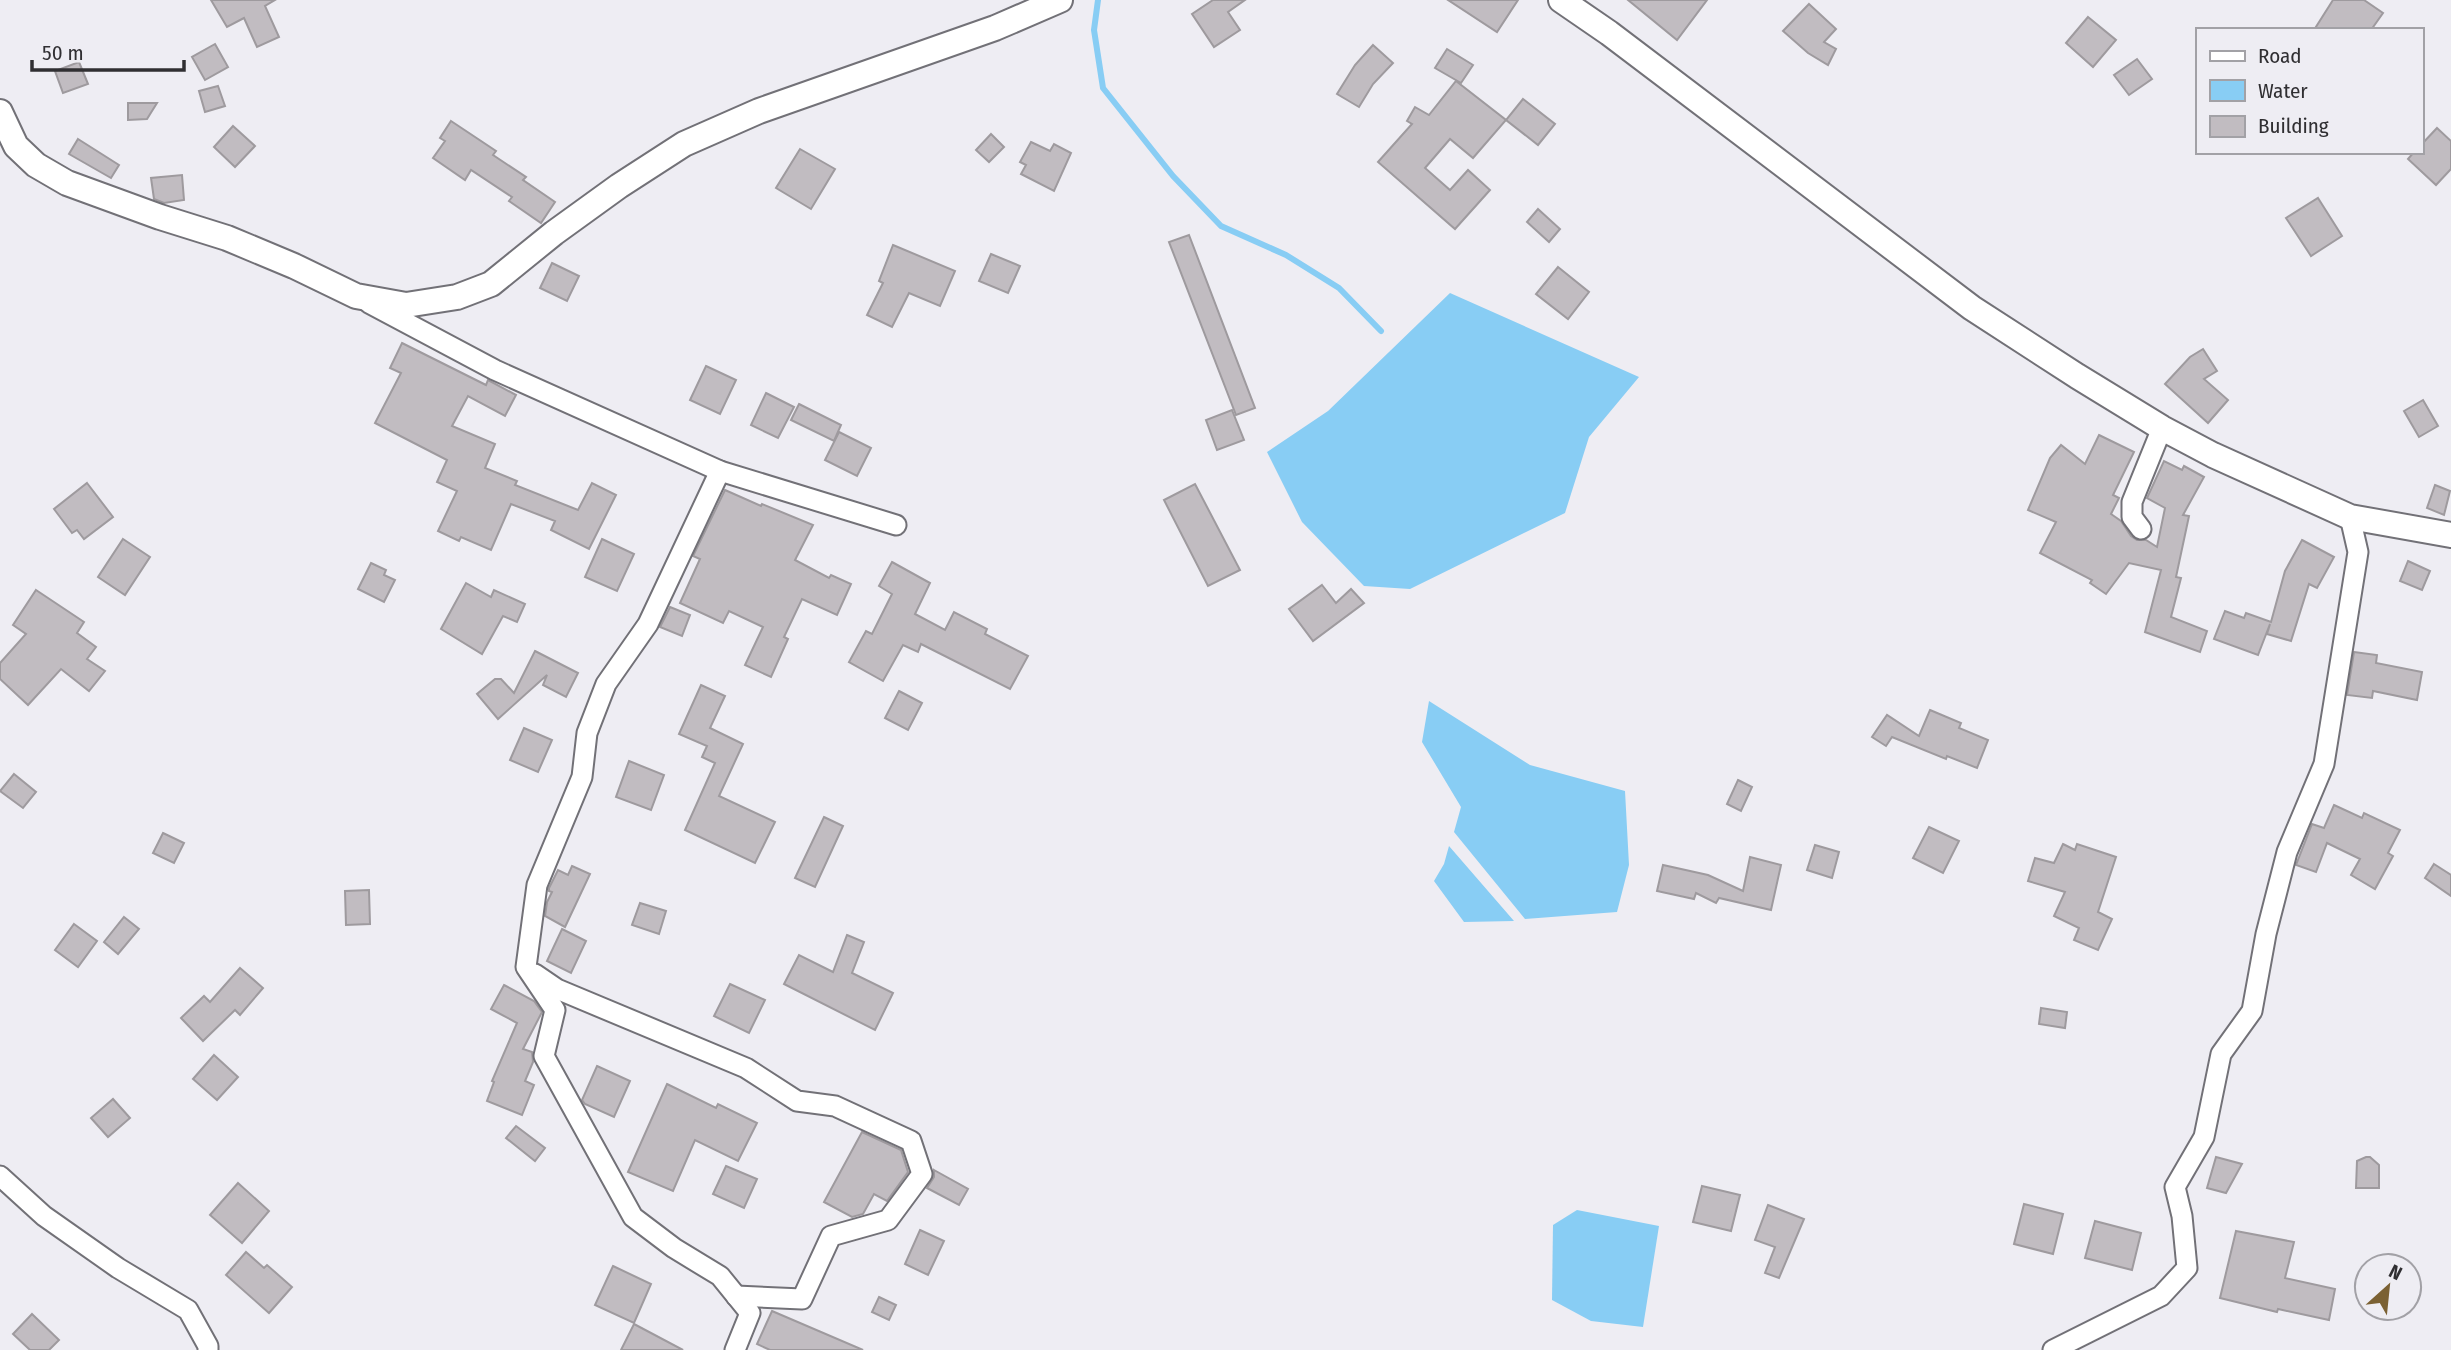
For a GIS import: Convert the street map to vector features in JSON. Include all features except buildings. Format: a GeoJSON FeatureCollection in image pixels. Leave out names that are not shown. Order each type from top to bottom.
{"type":"FeatureCollection","features":[{"type":"Feature","properties":{"kind":"street"},"geometry":{"type":"LineString","coordinates":[[356,296],[406,305],[457,297],[491,284],[597,202],[684,144],[759,111],[995,28],[1060,0]]}},
{"type":"Feature","properties":{"kind":"street"},"geometry":{"type":"LineString","coordinates":[[1561,0],[1609,33],[1972,308],[2162,428],[2213,455],[2350,517],[2451,535]]}},
{"type":"Feature","properties":{"kind":"street"},"geometry":{"type":"LineString","coordinates":[[0,112],[16,146],[36,165],[67,183],[160,218],[227,238],[294,265],[495,370],[720,471],[895,525]]}},
{"type":"Feature","properties":{"kind":"street"},"geometry":{"type":"LineString","coordinates":[[2141,529],[2132,517],[2132,502],[2162,428]]}},
{"type":"Feature","properties":{"kind":"street"},"geometry":{"type":"LineString","coordinates":[[720,471],[648,624],[606,684],[587,733],[582,778],[537,885],[526,967],[555,1010],[544,1056],[633,1217],[674,1248],[720,1276],[750,1313],[735,1350]]}},
{"type":"Feature","properties":{"kind":"street"},"geometry":{"type":"LineString","coordinates":[[2053,1350],[2161,1296],[2187,1268],[2182,1216],[2175,1187],[2204,1137],[2221,1054],[2252,1011],[2266,934],[2287,852],[2324,764],[2358,552],[2350,517]]}},
{"type":"Feature","properties":{"kind":"street"},"geometry":{"type":"LineString","coordinates":[[526,967],[557,989],[746,1068],[797,1101],[835,1106],[911,1141],[922,1174],[888,1220],[831,1236],[802,1299],[736,1296]]}},
{"type":"Feature","properties":{"kind":"street"},"geometry":{"type":"LineString","coordinates":[[0,1176],[44,1216],[118,1268],[188,1310],[208,1350]]}},
{"type":"Feature","properties":{"kind":"water"},"geometry":{"type":"Polygon","coordinates":[[[1450,293],[1639,377],[1589,437],[1565,513],[1410,589],[1364,586],[1302,522],[1267,452],[1328,411],[1450,293]]]}},
{"type":"Feature","properties":{"kind":"water"},"geometry":{"type":"Polygon","coordinates":[[[1429,701],[1530,765],[1625,791],[1629,865],[1617,912],[1525,919],[1454,832],[1461,807],[1422,742],[1429,701]]]}},
{"type":"Feature","properties":{"kind":"water"},"geometry":{"type":"Polygon","coordinates":[[[1449,846],[1514,921],[1464,922],[1434,881],[1444,864],[1449,846]]]}},
{"type":"Feature","properties":{"kind":"water"},"geometry":{"type":"Polygon","coordinates":[[[1577,1210],[1659,1226],[1643,1327],[1591,1321],[1552,1300],[1553,1225],[1577,1210]]]}},
{"type":"Feature","properties":{"kind":"waterway"},"geometry":{"type":"LineString","coordinates":[[1098,0],[1094,30],[1103,88],[1173,176],[1221,226],[1286,255],[1339,288],[1381,331]]}}]}
